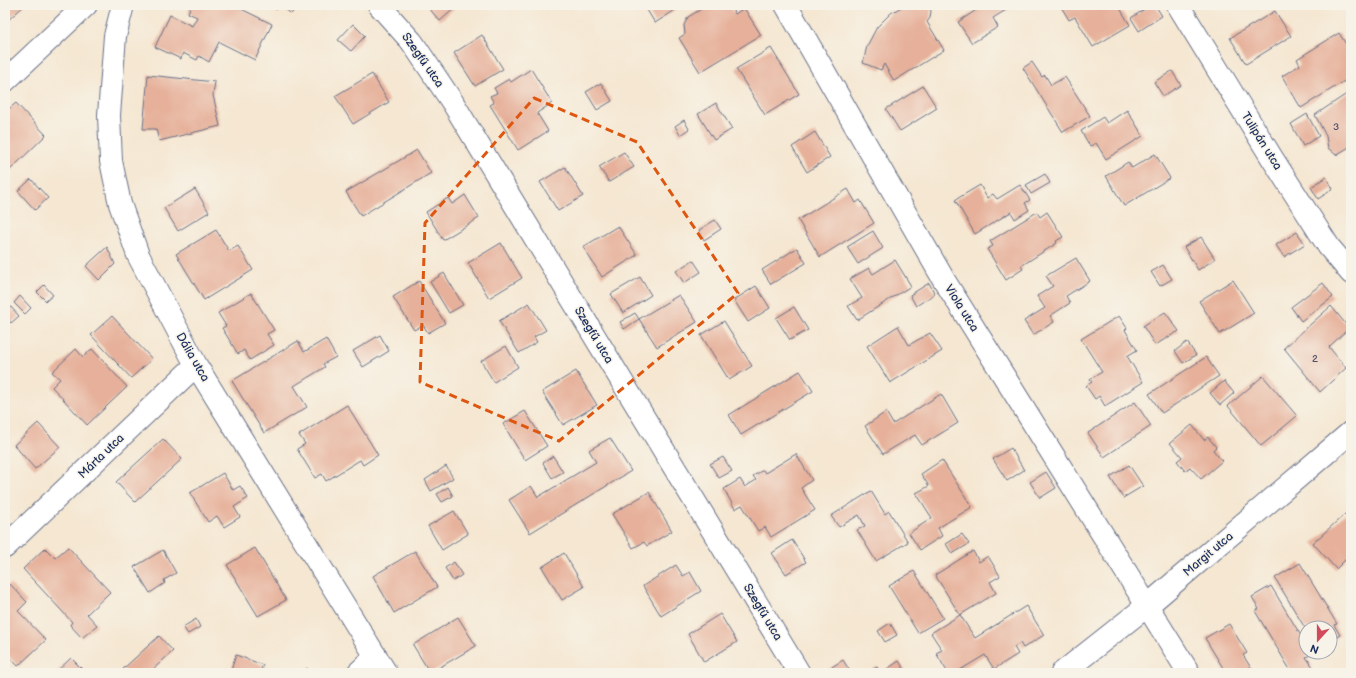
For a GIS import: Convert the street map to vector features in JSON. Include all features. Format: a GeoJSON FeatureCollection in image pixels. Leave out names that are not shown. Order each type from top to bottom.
{"type":"FeatureCollection","features":[{"type":"Feature","properties":{"kind":"street"},"geometry":{"type":"LineString","coordinates":[[5,81],[86,5]]}},
{"type":"Feature","properties":{"kind":"street","name":"Dália utca"},"geometry":{"type":"LineString","coordinates":[[123,5],[116,36],[109,115],[111,161],[120,204],[138,255],[196,365],[381,665]]}},
{"type":"Feature","properties":{"kind":"street","name":"Szegfű utca"},"geometry":{"type":"LineString","coordinates":[[379,5],[412,42],[453,103],[800,673]]}},
{"type":"Feature","properties":{"kind":"street","name":"Viola utca"},"geometry":{"type":"LineString","coordinates":[[786,5],[944,280],[1190,673]]}},
{"type":"Feature","properties":{"kind":"street","name":"Tulipán utca"},"geometry":{"type":"LineString","coordinates":[[1178,5],[1276,164],[1330,247],[1351,273]]}},
{"type":"Feature","properties":{"kind":"street","name":"Márta utca"},"geometry":{"type":"LineString","coordinates":[[5,547],[196,365]]}},
{"type":"Feature","properties":{"kind":"street","name":"Margit utca"},"geometry":{"type":"LineString","coordinates":[[1062,673],[1148,606],[1351,432]]}},
{"type":"Feature","properties":{"kind":"street"},"geometry":{"type":"LineString","coordinates":[[358,673],[381,665]]}},
{"type":"Feature","properties":{"kind":"highlighted area"},"geometry":{"type":"Polygon","coordinates":[[[534,98],[637,142],[738,293],[559,441],[420,382],[425,223],[534,98]]]}},
{"type":"Feature","properties":{"kind":"building"},"geometry":{"type":"Polygon","coordinates":[[[5,5],[25,5],[6,22],[5,5]]]}},
{"type":"Feature","properties":{"kind":"building"},"geometry":{"type":"Polygon","coordinates":[[[191,5],[233,5],[272,24],[255,60],[219,42],[209,62],[199,56],[197,60],[183,53],[181,59],[155,47],[170,15],[192,26],[197,17],[188,13],[191,5]]]}},
{"type":"Feature","properties":{"kind":"building"},"geometry":{"type":"Polygon","coordinates":[[[271,5],[280,5],[276,10],[271,5]]]}},
{"type":"Feature","properties":{"kind":"building"},"geometry":{"type":"Polygon","coordinates":[[[281,5],[299,5],[291,14],[281,5]]]}},
{"type":"Feature","properties":{"kind":"building"},"geometry":{"type":"Polygon","coordinates":[[[426,5],[458,5],[440,21],[426,5]]]}},
{"type":"Feature","properties":{"kind":"building"},"geometry":{"type":"Polygon","coordinates":[[[644,5],[683,5],[655,23],[644,5]]]}},
{"type":"Feature","properties":{"kind":"building"},"geometry":{"type":"Polygon","coordinates":[[[708,5],[729,5],[735,14],[744,8],[761,35],[700,72],[679,38],[685,34],[684,25],[688,17],[708,5]]]}},
{"type":"Feature","properties":{"kind":"building"},"geometry":{"type":"Polygon","coordinates":[[[905,5],[928,5],[931,11],[930,18],[927,22],[944,50],[894,81],[884,64],[881,70],[863,63],[867,46],[877,27],[891,13],[905,5]]]}},
{"type":"Feature","properties":{"kind":"building"},"geometry":{"type":"Polygon","coordinates":[[[984,5],[1014,5],[993,18],[998,27],[972,43],[958,22],[984,5]]]}},
{"type":"Feature","properties":{"kind":"building"},"geometry":{"type":"Polygon","coordinates":[[[1060,5],[1118,5],[1130,25],[1093,47],[1075,17],[1069,20],[1060,5]]]}},
{"type":"Feature","properties":{"kind":"building"},"geometry":{"type":"Polygon","coordinates":[[[1151,5],[1155,5],[1162,16],[1139,31],[1131,18],[1151,5]]]}},
{"type":"Feature","properties":{"kind":"building"},"geometry":{"type":"Polygon","coordinates":[[[1275,11],[1291,36],[1246,64],[1230,38],[1275,11]]]}},
{"type":"Feature","properties":{"kind":"building"},"geometry":{"type":"Polygon","coordinates":[[[353,24],[365,36],[351,51],[338,40],[353,24]]]}},
{"type":"Feature","properties":{"kind":"building"},"geometry":{"type":"Polygon","coordinates":[[[1339,33],[1351,52],[1351,77],[1301,108],[1282,76],[1300,65],[1297,59],[1339,33]]]}},
{"type":"Feature","properties":{"kind":"building"},"geometry":{"type":"Polygon","coordinates":[[[482,35],[503,69],[475,86],[454,53],[482,35]]]}},
{"type":"Feature","properties":{"kind":"building"},"geometry":{"type":"Polygon","coordinates":[[[771,48],[799,94],[765,115],[736,69],[771,48]]]}},
{"type":"Feature","properties":{"kind":"building"},"geometry":{"type":"Polygon","coordinates":[[[1032,62],[1042,77],[1045,75],[1051,85],[1065,77],[1090,116],[1063,132],[1023,68],[1032,62]]]}},
{"type":"Feature","properties":{"kind":"building"},"geometry":{"type":"Polygon","coordinates":[[[531,69],[552,103],[537,113],[548,131],[518,150],[490,105],[494,103],[490,96],[497,93],[494,88],[509,79],[511,82],[531,69]]]}},
{"type":"Feature","properties":{"kind":"building"},"geometry":{"type":"Polygon","coordinates":[[[1172,71],[1181,85],[1163,96],[1154,82],[1172,71]]]}},
{"type":"Feature","properties":{"kind":"building"},"geometry":{"type":"Polygon","coordinates":[[[372,74],[389,102],[353,124],[335,96],[372,74]]]}},
{"type":"Feature","properties":{"kind":"building"},"geometry":{"type":"Polygon","coordinates":[[[148,75],[215,82],[213,95],[220,126],[159,141],[156,129],[143,129],[148,75]]]}},
{"type":"Feature","properties":{"kind":"building"},"geometry":{"type":"Polygon","coordinates":[[[601,83],[612,101],[597,110],[586,92],[601,83]]]}},
{"type":"Feature","properties":{"kind":"building"},"geometry":{"type":"Polygon","coordinates":[[[923,86],[937,108],[900,131],[886,109],[923,86]]]}},
{"type":"Feature","properties":{"kind":"building"},"geometry":{"type":"Polygon","coordinates":[[[1348,93],[1351,99],[1351,146],[1336,155],[1328,148],[1326,136],[1315,115],[1348,93]]]}},
{"type":"Feature","properties":{"kind":"building"},"geometry":{"type":"Polygon","coordinates":[[[16,103],[46,135],[5,175],[5,112],[16,103]]]}},
{"type":"Feature","properties":{"kind":"building"},"geometry":{"type":"Polygon","coordinates":[[[716,103],[732,129],[714,140],[698,114],[716,103]]]}},
{"type":"Feature","properties":{"kind":"building"},"geometry":{"type":"Polygon","coordinates":[[[1127,110],[1143,136],[1106,159],[1096,143],[1090,146],[1081,131],[1103,117],[1107,123],[1127,110]]]}},
{"type":"Feature","properties":{"kind":"building"},"geometry":{"type":"Polygon","coordinates":[[[1307,114],[1319,136],[1303,146],[1291,124],[1307,114]]]}},
{"type":"Feature","properties":{"kind":"building"},"geometry":{"type":"Polygon","coordinates":[[[684,120],[689,129],[680,135],[675,126],[684,120]]]}},
{"type":"Feature","properties":{"kind":"building"},"geometry":{"type":"Polygon","coordinates":[[[815,132],[830,157],[807,172],[792,147],[815,132]]]}},
{"type":"Feature","properties":{"kind":"building"},"geometry":{"type":"Polygon","coordinates":[[[417,150],[431,173],[361,216],[346,192],[417,150]]]}},
{"type":"Feature","properties":{"kind":"building"},"geometry":{"type":"Polygon","coordinates":[[[624,152],[634,167],[609,182],[599,167],[624,152]]]}},
{"type":"Feature","properties":{"kind":"building"},"geometry":{"type":"Polygon","coordinates":[[[1155,154],[1170,178],[1124,206],[1106,176],[1128,162],[1132,168],[1155,154]]]}},
{"type":"Feature","properties":{"kind":"building"},"geometry":{"type":"Polygon","coordinates":[[[565,167],[583,196],[558,211],[540,182],[565,167]]]}},
{"type":"Feature","properties":{"kind":"building"},"geometry":{"type":"Polygon","coordinates":[[[1045,174],[1050,183],[1031,194],[1026,185],[1045,174]]]}},
{"type":"Feature","properties":{"kind":"building"},"geometry":{"type":"Polygon","coordinates":[[[1326,177],[1333,189],[1318,199],[1311,187],[1326,177]]]}},
{"type":"Feature","properties":{"kind":"building"},"geometry":{"type":"Polygon","coordinates":[[[31,179],[48,198],[35,210],[18,191],[31,179]]]}},
{"type":"Feature","properties":{"kind":"building"},"geometry":{"type":"Polygon","coordinates":[[[980,185],[987,198],[993,194],[997,199],[1020,185],[1030,200],[1025,203],[1029,210],[1015,219],[1011,212],[975,234],[955,200],[980,185]]]}},
{"type":"Feature","properties":{"kind":"building"},"geometry":{"type":"Polygon","coordinates":[[[195,189],[209,212],[178,231],[164,208],[195,189]]]}},
{"type":"Feature","properties":{"kind":"building"},"geometry":{"type":"Polygon","coordinates":[[[848,189],[856,203],[860,200],[874,223],[820,257],[798,220],[848,189]]]}},
{"type":"Feature","properties":{"kind":"building"},"geometry":{"type":"Polygon","coordinates":[[[465,195],[479,218],[443,240],[426,212],[448,198],[452,204],[465,195]]]}},
{"type":"Feature","properties":{"kind":"building"},"geometry":{"type":"Polygon","coordinates":[[[1037,212],[1040,217],[1047,212],[1063,237],[1056,241],[1057,243],[1021,266],[1023,269],[1006,280],[987,249],[993,246],[990,241],[1037,212]]]}},
{"type":"Feature","properties":{"kind":"building"},"geometry":{"type":"Polygon","coordinates":[[[715,220],[721,229],[704,240],[699,230],[715,220]]]}},
{"type":"Feature","properties":{"kind":"building"},"geometry":{"type":"Polygon","coordinates":[[[618,226],[637,255],[602,277],[583,247],[618,226]]]}},
{"type":"Feature","properties":{"kind":"building"},"geometry":{"type":"Polygon","coordinates":[[[216,230],[229,251],[238,246],[253,270],[204,300],[176,254],[216,230]]]}},
{"type":"Feature","properties":{"kind":"building"},"geometry":{"type":"Polygon","coordinates":[[[873,231],[883,248],[858,264],[847,247],[873,231]]]}},
{"type":"Feature","properties":{"kind":"building"},"geometry":{"type":"Polygon","coordinates":[[[1297,232],[1305,244],[1284,257],[1276,245],[1297,232]]]}},
{"type":"Feature","properties":{"kind":"building"},"geometry":{"type":"Polygon","coordinates":[[[1201,237],[1215,259],[1198,270],[1184,247],[1201,237]]]}},
{"type":"Feature","properties":{"kind":"building"},"geometry":{"type":"Polygon","coordinates":[[[501,243],[522,278],[489,298],[468,263],[501,243]]]}},
{"type":"Feature","properties":{"kind":"building"},"geometry":{"type":"Polygon","coordinates":[[[107,247],[115,264],[99,280],[86,266],[107,247]]]}},
{"type":"Feature","properties":{"kind":"building"},"geometry":{"type":"Polygon","coordinates":[[[797,248],[806,263],[771,284],[762,270],[797,248]]]}},
{"type":"Feature","properties":{"kind":"building"},"geometry":{"type":"Polygon","coordinates":[[[1076,258],[1090,281],[1066,296],[1070,303],[1050,316],[1054,322],[1033,335],[1024,321],[1045,308],[1037,296],[1053,286],[1046,276],[1076,258]]]}},
{"type":"Feature","properties":{"kind":"building"},"geometry":{"type":"Polygon","coordinates":[[[693,260],[701,272],[684,283],[676,271],[693,260]]]}},
{"type":"Feature","properties":{"kind":"building"},"geometry":{"type":"Polygon","coordinates":[[[895,260],[911,286],[857,320],[848,306],[862,298],[850,279],[869,268],[873,274],[895,260]]]}},
{"type":"Feature","properties":{"kind":"building"},"geometry":{"type":"Polygon","coordinates":[[[1163,265],[1172,279],[1160,286],[1151,272],[1163,265]]]}},
{"type":"Feature","properties":{"kind":"building"},"geometry":{"type":"Polygon","coordinates":[[[444,273],[463,305],[449,313],[430,282],[444,273]]]}},
{"type":"Feature","properties":{"kind":"building"},"geometry":{"type":"Polygon","coordinates":[[[640,277],[651,295],[623,313],[611,294],[640,277]]]}},
{"type":"Feature","properties":{"kind":"building"},"geometry":{"type":"Polygon","coordinates":[[[1233,280],[1254,313],[1220,334],[1199,301],[1233,280]]]}},
{"type":"Feature","properties":{"kind":"building"},"geometry":{"type":"Polygon","coordinates":[[[419,281],[445,323],[428,333],[423,325],[414,330],[393,297],[419,281]]]}},
{"type":"Feature","properties":{"kind":"building"},"geometry":{"type":"Polygon","coordinates":[[[929,283],[935,294],[916,306],[910,295],[929,283]]]}},
{"type":"Feature","properties":{"kind":"building"},"geometry":{"type":"Polygon","coordinates":[[[1323,283],[1333,297],[1301,321],[1291,307],[1323,283]]]}},
{"type":"Feature","properties":{"kind":"building"},"geometry":{"type":"Polygon","coordinates":[[[44,285],[53,295],[46,301],[37,292],[44,285]]]}},
{"type":"Feature","properties":{"kind":"building"},"geometry":{"type":"Polygon","coordinates":[[[756,286],[770,308],[748,322],[734,300],[756,286]]]}},
{"type":"Feature","properties":{"kind":"building"},"geometry":{"type":"Polygon","coordinates":[[[251,293],[274,330],[267,334],[274,345],[250,360],[244,350],[238,354],[222,328],[226,326],[218,313],[251,293]]]}},
{"type":"Feature","properties":{"kind":"building"},"geometry":{"type":"Polygon","coordinates":[[[679,295],[697,322],[657,347],[639,319],[679,295]]]}},
{"type":"Feature","properties":{"kind":"building"},"geometry":{"type":"Polygon","coordinates":[[[20,296],[31,308],[25,314],[14,303],[20,296]]]}},
{"type":"Feature","properties":{"kind":"building"},"geometry":{"type":"Polygon","coordinates":[[[529,303],[546,330],[534,337],[537,342],[519,353],[499,321],[529,303]]]}},
{"type":"Feature","properties":{"kind":"building"},"geometry":{"type":"Polygon","coordinates":[[[10,306],[19,316],[11,323],[5,316],[5,311],[10,306]]]}},
{"type":"Feature","properties":{"kind":"building"},"geometry":{"type":"Polygon","coordinates":[[[1331,306],[1349,328],[1329,347],[1346,368],[1320,392],[1284,348],[1331,306]]]}},
{"type":"Feature","properties":{"kind":"building"},"geometry":{"type":"Polygon","coordinates":[[[794,307],[808,330],[790,340],[776,318],[794,307]]]}},
{"type":"Feature","properties":{"kind":"building"},"geometry":{"type":"Polygon","coordinates":[[[1165,312],[1179,331],[1155,345],[1143,326],[1165,312]]]}},
{"type":"Feature","properties":{"kind":"building"},"geometry":{"type":"Polygon","coordinates":[[[635,313],[639,319],[624,329],[620,322],[635,313]]]}},
{"type":"Feature","properties":{"kind":"building"},"geometry":{"type":"Polygon","coordinates":[[[112,316],[152,359],[131,378],[91,335],[112,316]]]}},
{"type":"Feature","properties":{"kind":"building"},"geometry":{"type":"Polygon","coordinates":[[[1119,316],[1127,328],[1125,330],[1137,350],[1127,356],[1143,382],[1105,406],[1099,396],[1095,399],[1086,386],[1092,382],[1090,379],[1102,372],[1081,339],[1119,316]]]}},
{"type":"Feature","properties":{"kind":"building"},"geometry":{"type":"Polygon","coordinates":[[[724,321],[752,366],[729,380],[701,335],[724,321]]]}},
{"type":"Feature","properties":{"kind":"building"},"geometry":{"type":"Polygon","coordinates":[[[898,326],[909,345],[930,333],[942,351],[890,383],[867,346],[898,326]]]}},
{"type":"Feature","properties":{"kind":"building"},"geometry":{"type":"Polygon","coordinates":[[[380,335],[389,351],[363,367],[353,351],[380,335]]]}},
{"type":"Feature","properties":{"kind":"building"},"geometry":{"type":"Polygon","coordinates":[[[326,339],[336,357],[323,364],[325,367],[294,386],[307,407],[264,433],[232,381],[298,341],[304,352],[326,339]]]}},
{"type":"Feature","properties":{"kind":"building"},"geometry":{"type":"Polygon","coordinates":[[[1187,342],[1196,355],[1183,363],[1175,351],[1187,342]]]}},
{"type":"Feature","properties":{"kind":"building"},"geometry":{"type":"Polygon","coordinates":[[[506,346],[518,367],[494,382],[481,361],[506,346]]]}},
{"type":"Feature","properties":{"kind":"building"},"geometry":{"type":"Polygon","coordinates":[[[76,349],[83,357],[92,349],[127,387],[87,425],[52,387],[60,379],[52,372],[76,349]]]}},
{"type":"Feature","properties":{"kind":"building"},"geometry":{"type":"Polygon","coordinates":[[[1206,357],[1219,376],[1162,413],[1149,394],[1206,357]]]}},
{"type":"Feature","properties":{"kind":"building"},"geometry":{"type":"Polygon","coordinates":[[[576,371],[597,405],[563,425],[542,392],[576,371]]]}},
{"type":"Feature","properties":{"kind":"building"},"geometry":{"type":"Polygon","coordinates":[[[800,371],[813,391],[741,435],[729,415],[800,371]]]}},
{"type":"Feature","properties":{"kind":"building"},"geometry":{"type":"Polygon","coordinates":[[[1263,376],[1297,416],[1261,446],[1228,406],[1263,376]]]}},
{"type":"Feature","properties":{"kind":"building"},"geometry":{"type":"Polygon","coordinates":[[[1224,381],[1234,393],[1220,405],[1210,393],[1224,381]]]}},
{"type":"Feature","properties":{"kind":"building"},"geometry":{"type":"Polygon","coordinates":[[[941,394],[958,423],[922,445],[915,435],[883,454],[865,426],[886,412],[893,424],[941,394]]]}},
{"type":"Feature","properties":{"kind":"building"},"geometry":{"type":"Polygon","coordinates":[[[1135,402],[1151,426],[1104,457],[1088,433],[1135,402]]]}},
{"type":"Feature","properties":{"kind":"building"},"geometry":{"type":"Polygon","coordinates":[[[347,405],[378,455],[363,465],[360,460],[326,481],[322,474],[315,478],[297,449],[305,444],[299,435],[347,405]]]}},
{"type":"Feature","properties":{"kind":"building"},"geometry":{"type":"Polygon","coordinates":[[[525,411],[547,446],[525,460],[503,424],[525,411]]]}},
{"type":"Feature","properties":{"kind":"building"},"geometry":{"type":"Polygon","coordinates":[[[38,423],[60,447],[35,469],[14,445],[38,423]]]}},
{"type":"Feature","properties":{"kind":"building"},"geometry":{"type":"Polygon","coordinates":[[[1192,425],[1204,440],[1208,437],[1216,447],[1213,450],[1222,461],[1201,479],[1190,467],[1185,471],[1177,461],[1182,457],[1170,443],[1192,425]]]}},
{"type":"Feature","properties":{"kind":"building"},"geometry":{"type":"Polygon","coordinates":[[[610,438],[631,471],[530,533],[509,500],[531,486],[538,497],[596,462],[589,450],[610,438]]]}},
{"type":"Feature","properties":{"kind":"building"},"geometry":{"type":"Polygon","coordinates":[[[163,439],[182,459],[135,502],[116,482],[163,439]]]}},
{"type":"Feature","properties":{"kind":"building"},"geometry":{"type":"Polygon","coordinates":[[[1011,448],[1024,470],[1007,481],[993,459],[1011,448]]]}},
{"type":"Feature","properties":{"kind":"building"},"geometry":{"type":"Polygon","coordinates":[[[796,454],[812,480],[801,488],[815,510],[771,537],[765,527],[758,531],[742,505],[735,509],[724,489],[740,479],[745,487],[756,480],[753,476],[763,470],[765,473],[796,454]]]}},
{"type":"Feature","properties":{"kind":"building"},"geometry":{"type":"Polygon","coordinates":[[[553,456],[563,472],[552,478],[543,463],[553,456]]]}},
{"type":"Feature","properties":{"kind":"building"},"geometry":{"type":"Polygon","coordinates":[[[723,457],[732,471],[719,478],[710,464],[723,457]]]}},
{"type":"Feature","properties":{"kind":"building"},"geometry":{"type":"Polygon","coordinates":[[[942,460],[972,507],[938,528],[942,536],[920,550],[909,533],[932,518],[916,493],[929,486],[921,474],[942,460]]]}},
{"type":"Feature","properties":{"kind":"building"},"geometry":{"type":"Polygon","coordinates":[[[1129,465],[1143,486],[1123,498],[1110,477],[1129,465]]]}},
{"type":"Feature","properties":{"kind":"building"},"geometry":{"type":"Polygon","coordinates":[[[446,466],[453,478],[431,491],[425,480],[446,466]]]}},
{"type":"Feature","properties":{"kind":"building"},"geometry":{"type":"Polygon","coordinates":[[[1046,472],[1056,488],[1040,498],[1030,482],[1046,472]]]}},
{"type":"Feature","properties":{"kind":"building"},"geometry":{"type":"Polygon","coordinates":[[[223,473],[233,490],[240,486],[248,498],[234,507],[240,517],[224,527],[217,516],[208,522],[190,493],[223,473]]]}},
{"type":"Feature","properties":{"kind":"building"},"geometry":{"type":"Polygon","coordinates":[[[448,487],[453,496],[442,502],[437,494],[448,487]]]}},
{"type":"Feature","properties":{"kind":"building"},"geometry":{"type":"Polygon","coordinates":[[[871,491],[885,514],[889,511],[908,542],[876,561],[857,530],[865,526],[859,515],[839,527],[831,516],[871,491]]]}},
{"type":"Feature","properties":{"kind":"building"},"geometry":{"type":"Polygon","coordinates":[[[649,492],[672,531],[647,546],[644,542],[633,548],[612,514],[649,492]]]}},
{"type":"Feature","properties":{"kind":"building"},"geometry":{"type":"Polygon","coordinates":[[[454,511],[468,534],[442,550],[428,526],[454,511]]]}},
{"type":"Feature","properties":{"kind":"building"},"geometry":{"type":"Polygon","coordinates":[[[1345,514],[1351,520],[1351,554],[1336,569],[1313,543],[1345,514]]]}},
{"type":"Feature","properties":{"kind":"building"},"geometry":{"type":"Polygon","coordinates":[[[962,534],[969,544],[952,554],[946,544],[962,534]]]}},
{"type":"Feature","properties":{"kind":"building"},"geometry":{"type":"Polygon","coordinates":[[[792,540],[806,562],[786,574],[772,553],[792,540]]]}},
{"type":"Feature","properties":{"kind":"building"},"geometry":{"type":"Polygon","coordinates":[[[68,547],[110,592],[87,614],[97,625],[82,638],[70,625],[72,622],[23,569],[45,548],[55,558],[68,547]]]}},
{"type":"Feature","properties":{"kind":"building"},"geometry":{"type":"Polygon","coordinates":[[[255,548],[286,600],[258,616],[227,565],[255,548]]]}},
{"type":"Feature","properties":{"kind":"building"},"geometry":{"type":"Polygon","coordinates":[[[163,550],[176,573],[164,580],[165,583],[150,593],[134,567],[163,550]]]}},
{"type":"Feature","properties":{"kind":"building"},"geometry":{"type":"Polygon","coordinates":[[[415,551],[437,587],[394,613],[373,576],[415,551]]]}},
{"type":"Feature","properties":{"kind":"building"},"geometry":{"type":"Polygon","coordinates":[[[973,551],[979,562],[988,556],[1000,576],[990,582],[996,593],[960,615],[935,575],[973,551]]]}},
{"type":"Feature","properties":{"kind":"building"},"geometry":{"type":"Polygon","coordinates":[[[564,553],[584,587],[562,600],[542,567],[564,553]]]}},
{"type":"Feature","properties":{"kind":"building"},"geometry":{"type":"Polygon","coordinates":[[[454,562],[462,575],[453,581],[445,568],[454,562]]]}},
{"type":"Feature","properties":{"kind":"building"},"geometry":{"type":"Polygon","coordinates":[[[1300,563],[1335,620],[1300,620],[1275,578],[1300,563]]]}},
{"type":"Feature","properties":{"kind":"building"},"geometry":{"type":"Polygon","coordinates":[[[676,565],[683,576],[690,572],[701,591],[661,616],[643,586],[676,565]]]}},
{"type":"Feature","properties":{"kind":"building"},"geometry":{"type":"Polygon","coordinates":[[[914,571],[943,618],[918,633],[889,586],[914,571]]]}},
{"type":"Feature","properties":{"kind":"building"},"geometry":{"type":"Polygon","coordinates":[[[10,584],[27,602],[18,611],[46,640],[18,666],[5,652],[5,589],[10,584]]]}},
{"type":"Feature","properties":{"kind":"building"},"geometry":{"type":"Polygon","coordinates":[[[1271,586],[1298,631],[1298,660],[1308,660],[1313,667],[1303,673],[1292,673],[1255,611],[1259,609],[1252,597],[1271,586]]]}},
{"type":"Feature","properties":{"kind":"building"},"geometry":{"type":"Polygon","coordinates":[[[1026,606],[1044,635],[1023,648],[1020,643],[1014,647],[1018,654],[994,669],[985,655],[955,673],[948,673],[936,653],[942,650],[931,633],[960,615],[975,638],[1026,606]]]}},
{"type":"Feature","properties":{"kind":"building"},"geometry":{"type":"Polygon","coordinates":[[[720,614],[737,642],[704,662],[688,634],[720,614]]]}},
{"type":"Feature","properties":{"kind":"building"},"geometry":{"type":"Polygon","coordinates":[[[458,617],[476,646],[430,673],[413,645],[458,617]]]}},
{"type":"Feature","properties":{"kind":"building"},"geometry":{"type":"Polygon","coordinates":[[[196,619],[200,627],[188,634],[183,627],[196,619]]]}},
{"type":"Feature","properties":{"kind":"building"},"geometry":{"type":"Polygon","coordinates":[[[890,623],[897,635],[885,642],[878,631],[890,623]]]}},
{"type":"Feature","properties":{"kind":"building"},"geometry":{"type":"Polygon","coordinates":[[[1229,624],[1247,653],[1243,655],[1254,673],[1226,673],[1205,638],[1229,624]]]}},
{"type":"Feature","properties":{"kind":"building"},"geometry":{"type":"Polygon","coordinates":[[[159,636],[173,651],[149,673],[127,673],[123,669],[159,636]]]}},
{"type":"Feature","properties":{"kind":"building"},"geometry":{"type":"Polygon","coordinates":[[[236,655],[263,665],[261,669],[272,673],[230,673],[236,655]]]}},
{"type":"Feature","properties":{"kind":"building"},"geometry":{"type":"Polygon","coordinates":[[[71,658],[86,673],[55,673],[71,658]]]}},
{"type":"Feature","properties":{"kind":"building"},"geometry":{"type":"Polygon","coordinates":[[[843,660],[851,673],[829,673],[827,670],[843,660]]]}},
{"type":"Feature","properties":{"kind":"building"},"geometry":{"type":"Polygon","coordinates":[[[899,661],[907,673],[881,673],[899,661]]]}},
{"type":"Feature","properties":{"kind":"building"},"geometry":{"type":"Polygon","coordinates":[[[877,667],[881,673],[867,673],[877,667]]]}},
{"type":"Feature","properties":{"kind":"building"},"geometry":{"type":"Polygon","coordinates":[[[307,668],[312,673],[301,673],[307,668]]]}}]}
